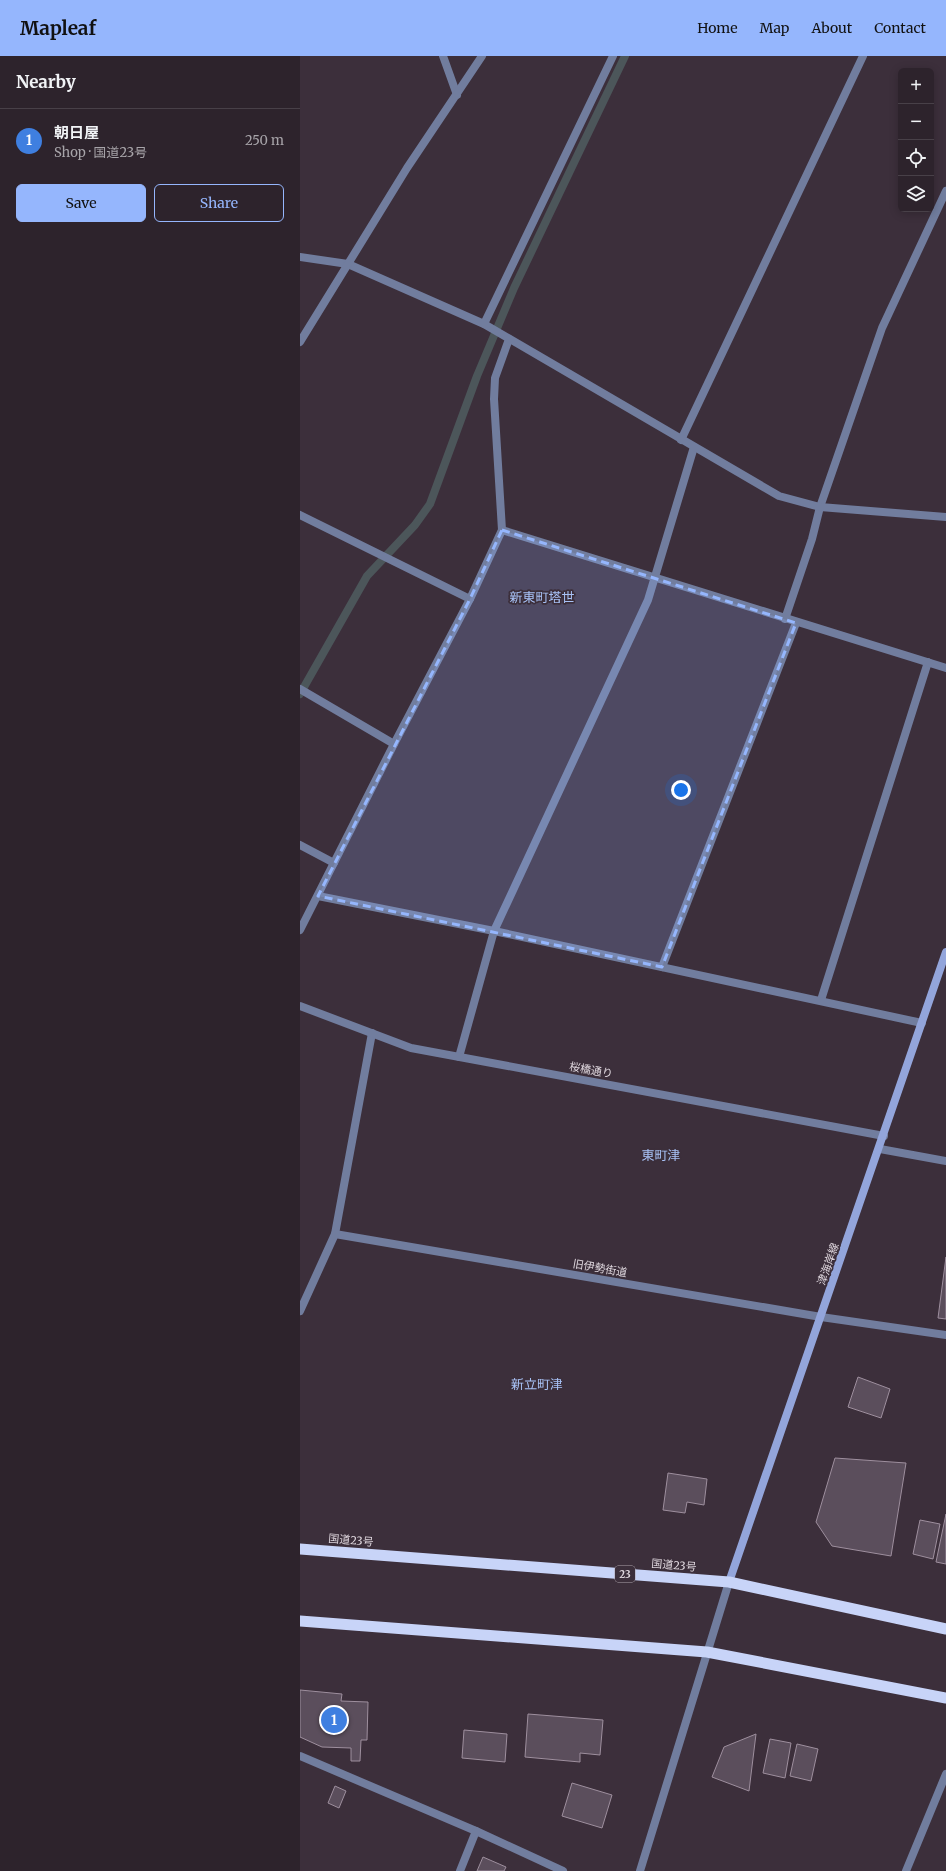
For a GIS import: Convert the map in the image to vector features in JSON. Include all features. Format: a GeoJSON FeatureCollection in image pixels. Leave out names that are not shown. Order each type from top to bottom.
{"type":"FeatureCollection","features":[{"type":"Feature","properties":{"kind":"highway","name":"国道23号"},"geometry":{"type":"LineString","coordinates":[[300,1549],[729,1582],[946,1629]]}},
{"type":"Feature","properties":{"kind":"highway"},"geometry":{"type":"LineString","coordinates":[[300,1621],[707,1652],[946,1698]]}},
{"type":"Feature","properties":{"kind":"main road","name":"津海岸線"},"geometry":{"type":"LineString","coordinates":[[729,1582],[880,1149],[946,952]]}},
{"type":"Feature","properties":{"kind":"street"},"geometry":{"type":"LineString","coordinates":[[443,56],[457,95]]}},
{"type":"Feature","properties":{"kind":"street"},"geometry":{"type":"LineString","coordinates":[[300,342],[406,168],[457,95],[482,56]]}},
{"type":"Feature","properties":{"kind":"street"},"geometry":{"type":"LineString","coordinates":[[485,324],[613,56]]}},
{"type":"Feature","properties":{"kind":"street"},"geometry":{"type":"LineString","coordinates":[[681,440],[864,56]]}},
{"type":"Feature","properties":{"kind":"street"},"geometry":{"type":"LineString","coordinates":[[785,619],[812,539],[820,506],[882,328],[946,191]]}},
{"type":"Feature","properties":{"kind":"street"},"geometry":{"type":"LineString","coordinates":[[300,257],[348,264],[485,324],[779,496],[820,506],[946,517]]}},
{"type":"Feature","properties":{"kind":"street"},"geometry":{"type":"LineString","coordinates":[[300,930],[394,744],[470,599],[502,530],[494,398],[495,378],[508,338]]}},
{"type":"Feature","properties":{"kind":"street"},"geometry":{"type":"LineString","coordinates":[[459,1058],[494,931],[648,600],[694,447]]}},
{"type":"Feature","properties":{"kind":"street"},"geometry":{"type":"LineString","coordinates":[[300,515],[470,599]]}},
{"type":"Feature","properties":{"kind":"street"},"geometry":{"type":"LineString","coordinates":[[502,530],[946,668]]}},
{"type":"Feature","properties":{"kind":"street"},"geometry":{"type":"LineString","coordinates":[[662,967],[796,622]]}},
{"type":"Feature","properties":{"kind":"street"},"geometry":{"type":"LineString","coordinates":[[821,1000],[928,662]]}},
{"type":"Feature","properties":{"kind":"street"},"geometry":{"type":"LineString","coordinates":[[300,689],[394,744]]}},
{"type":"Feature","properties":{"kind":"street"},"geometry":{"type":"LineString","coordinates":[[300,845],[334,863]]}},
{"type":"Feature","properties":{"kind":"street"},"geometry":{"type":"LineString","coordinates":[[318,896],[494,931],[821,1000],[922,1023]]}},
{"type":"Feature","properties":{"kind":"street","name":"桜橋通り"},"geometry":{"type":"LineString","coordinates":[[300,1006],[411,1048],[884,1136]]}},
{"type":"Feature","properties":{"kind":"street"},"geometry":{"type":"LineString","coordinates":[[300,1312],[335,1234],[372,1033]]}},
{"type":"Feature","properties":{"kind":"street"},"geometry":{"type":"LineString","coordinates":[[880,1149],[946,1161]]}},
{"type":"Feature","properties":{"kind":"street","name":"旧伊勢街道"},"geometry":{"type":"LineString","coordinates":[[335,1234],[821,1317],[946,1334]]}},
{"type":"Feature","properties":{"kind":"street"},"geometry":{"type":"LineString","coordinates":[[640,1871],[729,1582]]}},
{"type":"Feature","properties":{"kind":"street"},"geometry":{"type":"LineString","coordinates":[[300,1756],[476,1831],[563,1871]]}},
{"type":"Feature","properties":{"kind":"street"},"geometry":{"type":"LineString","coordinates":[[906,1871],[946,1774]]}},
{"type":"Feature","properties":{"kind":"street"},"geometry":{"type":"LineString","coordinates":[[460,1871],[476,1831]]}},
{"type":"Feature","properties":{"kind":"highlighted area"},"geometry":{"type":"Polygon","coordinates":[[[502,530],[796,623],[662,967],[318,896],[470,599],[502,530]]]}},
{"type":"Feature","properties":{"kind":"building"},"geometry":{"type":"Polygon","coordinates":[[[946,1257],[946,1319],[938,1318],[946,1257]]]}},
{"type":"Feature","properties":{"kind":"building"},"geometry":{"type":"Polygon","coordinates":[[[858,1377],[890,1389],[881,1418],[848,1407],[858,1377]]]}},
{"type":"Feature","properties":{"kind":"building"},"geometry":{"type":"Polygon","coordinates":[[[835,1458],[906,1463],[891,1556],[832,1546],[816,1522],[835,1458]]]}},
{"type":"Feature","properties":{"kind":"building"},"geometry":{"type":"Polygon","coordinates":[[[668,1473],[707,1479],[704,1505],[687,1502],[685,1513],[663,1510],[668,1473]]]}},
{"type":"Feature","properties":{"kind":"building"},"geometry":{"type":"Polygon","coordinates":[[[946,1514],[946,1564],[936,1562],[946,1514]]]}},
{"type":"Feature","properties":{"kind":"building"},"geometry":{"type":"Polygon","coordinates":[[[920,1520],[940,1524],[933,1559],[913,1554],[920,1520]]]}},
{"type":"Feature","properties":{"kind":"building"},"geometry":{"type":"Polygon","coordinates":[[[300,1690],[342,1694],[341,1701],[368,1702],[367,1740],[361,1740],[360,1761],[351,1761],[351,1748],[322,1747],[300,1737],[300,1690]]]}},
{"type":"Feature","properties":{"kind":"building"},"geometry":{"type":"Polygon","coordinates":[[[528,1714],[603,1720],[600,1755],[580,1753],[580,1762],[525,1757],[528,1714]]]}},
{"type":"Feature","properties":{"kind":"building"},"geometry":{"type":"Polygon","coordinates":[[[464,1730],[507,1734],[505,1762],[462,1758],[464,1730]]]}},
{"type":"Feature","properties":{"kind":"building"},"geometry":{"type":"Polygon","coordinates":[[[756,1734],[749,1791],[712,1777],[724,1747],[756,1734]]]}},
{"type":"Feature","properties":{"kind":"building"},"geometry":{"type":"Polygon","coordinates":[[[770,1739],[791,1743],[785,1778],[763,1773],[770,1739]]]}},
{"type":"Feature","properties":{"kind":"building"},"geometry":{"type":"Polygon","coordinates":[[[797,1744],[818,1749],[811,1781],[790,1776],[797,1744]]]}},
{"type":"Feature","properties":{"kind":"building"},"geometry":{"type":"Polygon","coordinates":[[[572,1783],[612,1795],[602,1828],[562,1816],[572,1783]]]}},
{"type":"Feature","properties":{"kind":"building"},"geometry":{"type":"Polygon","coordinates":[[[335,1786],[346,1791],[339,1808],[328,1803],[335,1786]]]}},
{"type":"Feature","properties":{"kind":"building"},"geometry":{"type":"Polygon","coordinates":[[[483,1857],[506,1867],[504,1871],[477,1871],[483,1857]]]}},
{"type":"Feature","properties":{"kind":"waterway"},"geometry":{"type":"LineString","coordinates":[[300,694],[367,576],[415,525],[430,504],[477,376],[514,288],[625,56]]}},
{"type":"Feature","properties":{"kind":"place","name":"朝日屋"},"geometry":{"type":"Point","coordinates":[334,1720]}},
{"type":"Feature","properties":{"kind":"district","name":"新東町塔世"},"geometry":{"type":"Point","coordinates":[542,597]}},
{"type":"Feature","properties":{"kind":"district","name":"東町津"},"geometry":{"type":"Point","coordinates":[661,1155]}},
{"type":"Feature","properties":{"kind":"district","name":"新立町津"},"geometry":{"type":"Point","coordinates":[537,1384]}}]}
